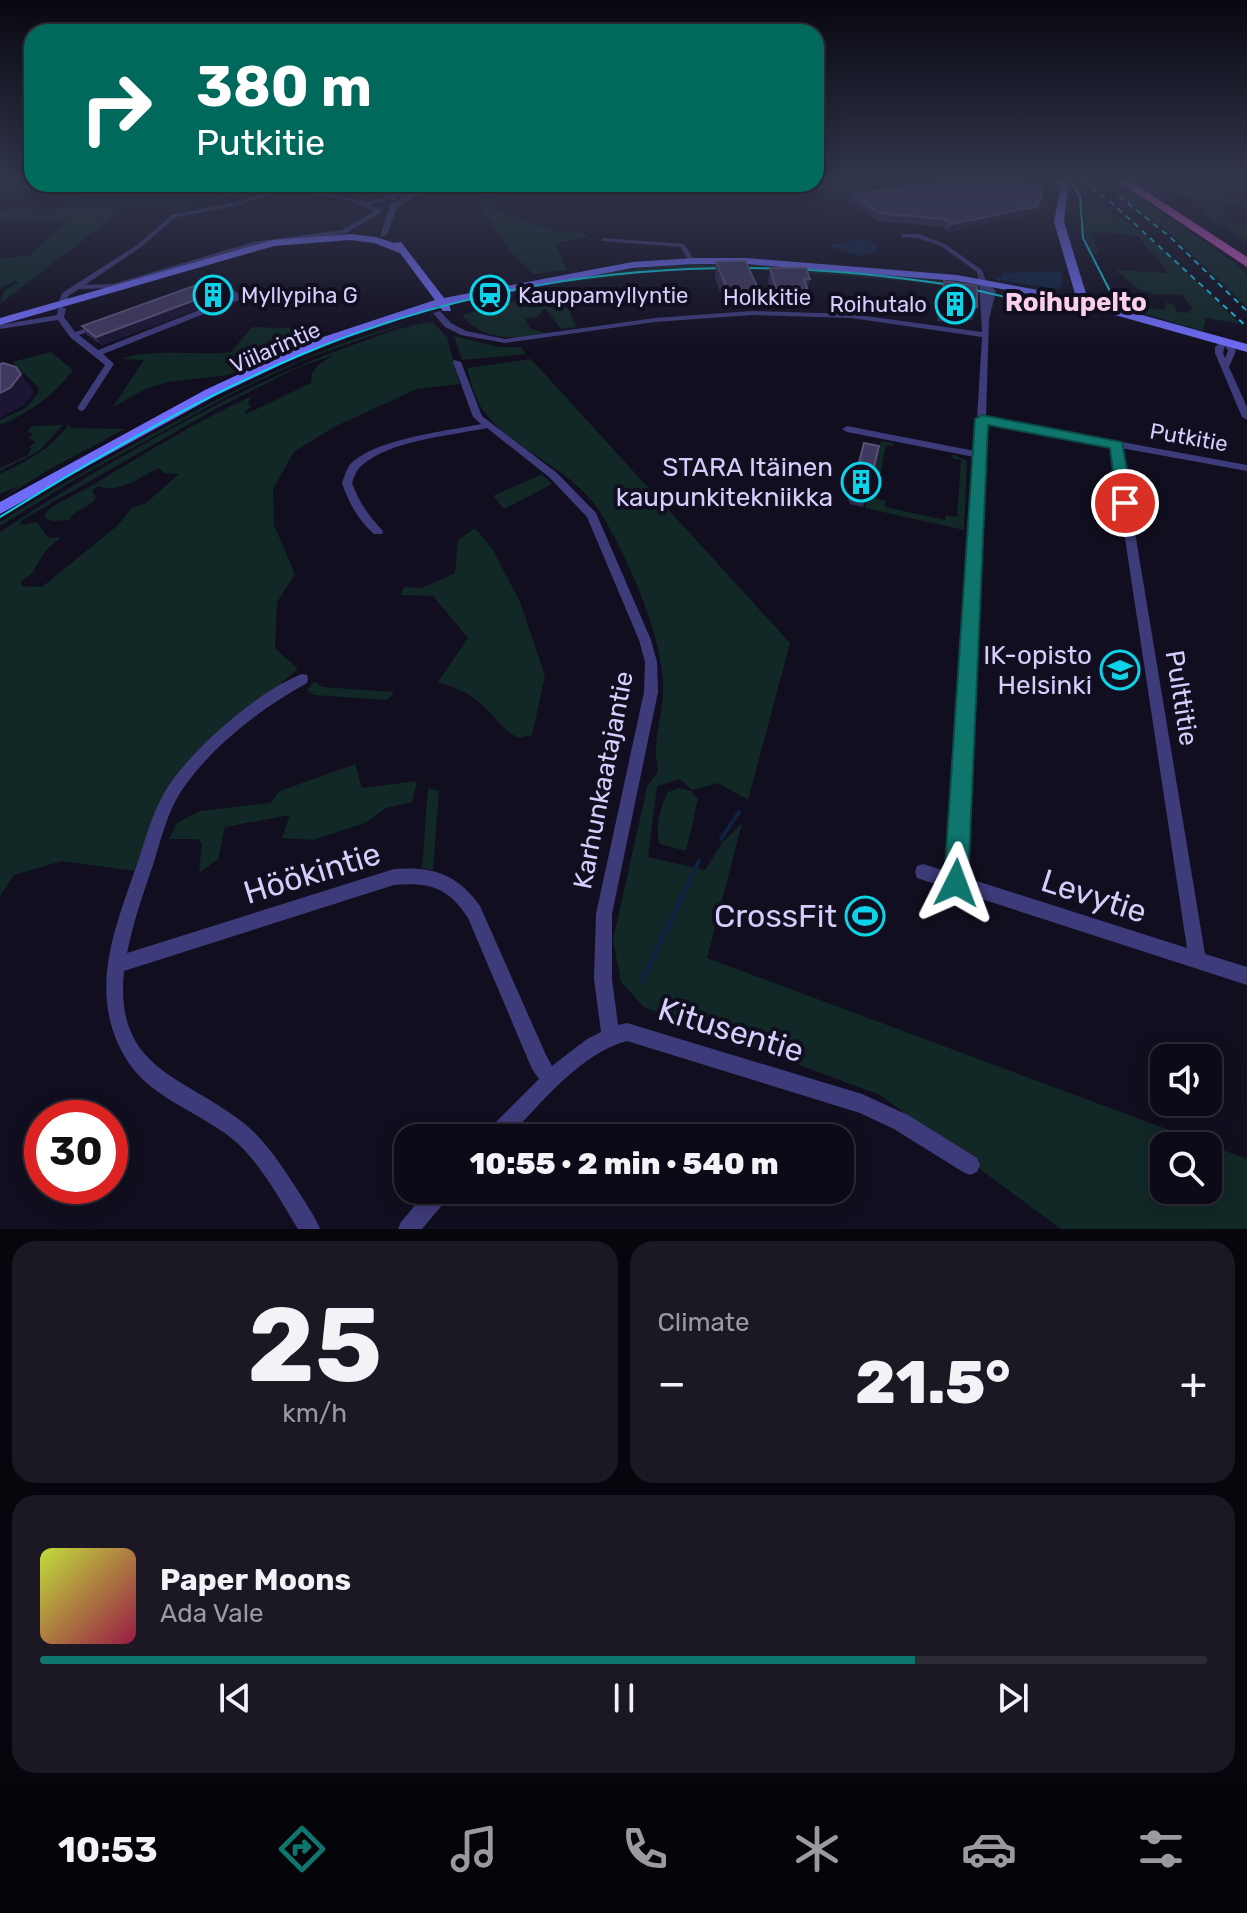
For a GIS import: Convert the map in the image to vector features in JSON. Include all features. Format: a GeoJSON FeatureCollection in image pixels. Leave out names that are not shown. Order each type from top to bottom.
{"type":"FeatureCollection","features":[{"type":"Feature","properties":{"kind":"highway"},"geometry":{"type":"LineString","coordinates":[[1210,238],[1247,271]]}},
{"type":"Feature","properties":{"kind":"highway"},"geometry":{"type":"LineString","coordinates":[[1213,238],[1247,263]]}},
{"type":"Feature","properties":{"kind":"main road"},"geometry":{"type":"LineString","coordinates":[[0,324],[261,245],[308,238]]}},
{"type":"Feature","properties":{"kind":"main road"},"geometry":{"type":"LineString","coordinates":[[386,238],[405,251]]}},
{"type":"Feature","properties":{"kind":"main road"},"geometry":{"type":"LineString","coordinates":[[396,238],[414,260],[428,285],[428,298],[440,307]]}},
{"type":"Feature","properties":{"kind":"main road"},"geometry":{"type":"LineString","coordinates":[[1069,238],[1087,304]]}},
{"type":"Feature","properties":{"kind":"main road","name":"Viilarintie"},"geometry":{"type":"LineString","coordinates":[[0,509],[104,449],[250,373],[312,345],[440,307],[606,271],[693,262],[761,263],[941,277],[1087,304],[1247,355]]}},
{"type":"Feature","properties":{"kind":"main road","name":"Viilarintie"},"geometry":{"type":"LineString","coordinates":[[0,520],[120,449],[256,378],[357,336],[440,307]]}},
{"type":"Feature","properties":{"kind":"main road","name":"Viilarintie"},"geometry":{"type":"LineString","coordinates":[[1225,346],[1247,348]]}},
{"type":"Feature","properties":{"kind":"street"},"geometry":{"type":"LineString","coordinates":[[81,408],[110,364],[73,335],[62,307],[65,295],[148,238]]}},
{"type":"Feature","properties":{"kind":"street"},"geometry":{"type":"LineString","coordinates":[[78,287],[113,286],[253,244],[296,238]]}},
{"type":"Feature","properties":{"kind":"street"},"geometry":{"type":"LineString","coordinates":[[925,238],[943,245],[980,271],[993,300],[986,320],[956,883]]}},
{"type":"Feature","properties":{"kind":"street"},"geometry":{"type":"LineString","coordinates":[[604,240],[682,245],[693,262]]}},
{"type":"Feature","properties":{"kind":"street"},"geometry":{"type":"LineString","coordinates":[[98,353],[236,297],[213,284],[189,291]]}},
{"type":"Feature","properties":{"kind":"street"},"geometry":{"type":"LineString","coordinates":[[0,324],[62,307]]}},
{"type":"Feature","properties":{"kind":"street","name":"Holkkitie"},"geometry":{"type":"LineString","coordinates":[[440,307],[448,325],[483,338],[516,341],[655,320],[778,313],[873,318],[986,335]]}},
{"type":"Feature","properties":{"kind":"street"},"geometry":{"type":"LineString","coordinates":[[73,335],[114,319]]}},
{"type":"Feature","properties":{"kind":"street"},"geometry":{"type":"LineString","coordinates":[[1225,346],[1227,365]]}},
{"type":"Feature","properties":{"kind":"street"},"geometry":{"type":"LineString","coordinates":[[1225,346],[1227,365],[1247,417]]}},
{"type":"Feature","properties":{"kind":"street","name":"Karhunkaatajantie"},"geometry":{"type":"LineString","coordinates":[[457,362],[473,408],[489,425],[553,475],[592,515],[651,662],[651,692],[602,931],[603,979],[610,1035]]}},
{"type":"Feature","properties":{"kind":"street","name":"Putkitie"},"geometry":{"type":"LineString","coordinates":[[982,419],[1247,468]]}},
{"type":"Feature","properties":{"kind":"street"},"geometry":{"type":"LineString","coordinates":[[378,531],[368,524],[346,489],[345,480],[352,466],[379,450],[489,425]]}},
{"type":"Feature","properties":{"kind":"street"},"geometry":{"type":"LineString","coordinates":[[847,429],[979,455]]}},
{"type":"Feature","properties":{"kind":"street","name":"Pulttitie"},"geometry":{"type":"LineString","coordinates":[[1116,445],[1197,960]]}},
{"type":"Feature","properties":{"kind":"street"},"geometry":{"type":"LineString","coordinates":[[302,679],[283,688],[201,757],[169,797],[126,919],[116,965],[118,1016],[135,1056],[148,1074],[168,1090],[220,1117],[241,1132],[268,1164],[310,1229]]}},
{"type":"Feature","properties":{"kind":"street","name":"Levytie"},"geometry":{"type":"LineString","coordinates":[[923,872],[1247,976]]}},
{"type":"Feature","properties":{"kind":"street","name":"Höökintie"},"geometry":{"type":"LineString","coordinates":[[116,965],[394,877],[410,875],[438,879],[462,894],[474,912],[539,1062],[551,1081]]}},
{"type":"Feature","properties":{"kind":"street","name":"Kitusentie"},"geometry":{"type":"LineString","coordinates":[[610,1035],[627,1032],[862,1104],[901,1122],[970,1165]]}},
{"type":"Feature","properties":{"kind":"street"},"geometry":{"type":"LineString","coordinates":[[508,1124],[551,1081],[590,1047],[610,1035]]}},
{"type":"Feature","properties":{"kind":"street"},"geometry":{"type":"LineString","coordinates":[[408,1229],[430,1204]]}},
{"type":"Feature","properties":{"kind":"green space"},"geometry":{"type":"Polygon","coordinates":[[[48,238],[85,238],[0,304],[4,291],[19,282],[0,288],[0,258],[30,256],[48,238]]]}},
{"type":"Feature","properties":{"kind":"green space"},"geometry":{"type":"Polygon","coordinates":[[[502,238],[581,238],[555,243],[567,270],[533,274],[502,238]]]}},
{"type":"Feature","properties":{"kind":"green space"},"geometry":{"type":"Polygon","coordinates":[[[1086,238],[1093,238],[1099,253],[1092,254],[1086,238]]]}},
{"type":"Feature","properties":{"kind":"green space"},"geometry":{"type":"Polygon","coordinates":[[[1140,238],[1150,238],[1241,324],[1206,318],[1203,331],[1138,312],[1137,307],[1164,310],[1166,302],[1174,305],[1177,312],[1188,313],[1192,308],[1182,295],[1154,294],[1139,289],[1115,270],[1169,273],[1140,238]]]}},
{"type":"Feature","properties":{"kind":"green space"},"geometry":{"type":"Polygon","coordinates":[[[1175,238],[1199,238],[1236,264],[1247,275],[1247,307],[1175,238]]]}},
{"type":"Feature","properties":{"kind":"green space"},"geometry":{"type":"Polygon","coordinates":[[[773,265],[916,276],[977,287],[977,291],[908,281],[761,269],[666,271],[563,283],[640,268],[773,265]]]}},
{"type":"Feature","properties":{"kind":"green space"},"geometry":{"type":"Polygon","coordinates":[[[550,292],[553,295],[562,293],[576,327],[561,329],[545,308],[537,317],[525,319],[531,329],[546,333],[523,337],[500,336],[480,330],[462,315],[550,292]]]}},
{"type":"Feature","properties":{"kind":"green space"},"geometry":{"type":"Polygon","coordinates":[[[432,322],[447,337],[460,384],[417,389],[334,427],[294,452],[273,489],[274,525],[295,574],[277,602],[275,648],[298,669],[183,766],[159,805],[134,871],[62,861],[14,875],[0,896],[0,532],[126,454],[215,406],[305,364],[380,335],[432,322]],[[334,355],[299,367],[219,407],[22,520],[20,525],[37,522],[48,538],[61,537],[46,550],[21,586],[42,587],[117,526],[132,508],[146,503],[179,474],[165,473],[159,468],[121,486],[99,486],[92,490],[96,498],[93,502],[69,520],[52,521],[44,517],[48,510],[232,405],[252,396],[248,404],[252,406],[244,412],[246,414],[311,383],[312,373],[334,355]]]}},
{"type":"Feature","properties":{"kind":"green space"},"geometry":{"type":"Polygon","coordinates":[[[408,323],[308,358],[243,388],[79,477],[0,526],[0,522],[63,484],[228,394],[286,366],[346,342],[408,323]]]}},
{"type":"Feature","properties":{"kind":"green space"},"geometry":{"type":"Polygon","coordinates":[[[252,327],[310,329],[318,337],[228,375],[168,382],[145,389],[112,408],[144,360],[122,359],[159,353],[231,352],[252,327]]]}},
{"type":"Feature","properties":{"kind":"green space"},"geometry":{"type":"Polygon","coordinates":[[[454,336],[498,347],[521,347],[526,354],[462,360],[454,336]]]}},
{"type":"Feature","properties":{"kind":"green space"},"geometry":{"type":"Polygon","coordinates":[[[51,352],[73,370],[41,402],[0,425],[0,420],[27,407],[39,392],[38,387],[12,362],[51,352]]]}},
{"type":"Feature","properties":{"kind":"green space"},"geometry":{"type":"Polygon","coordinates":[[[531,359],[790,643],[748,800],[718,783],[692,790],[680,779],[657,786],[648,857],[705,870],[722,843],[742,823],[707,958],[1174,1132],[1150,1132],[1150,1204],[1222,1204],[1222,1150],[1247,1159],[1247,1229],[1061,1229],[880,1095],[644,1007],[621,982],[613,940],[647,787],[658,771],[656,748],[663,681],[656,639],[631,571],[589,497],[498,427],[476,397],[467,368],[531,359]]]}},
{"type":"Feature","properties":{"kind":"green space"},"geometry":{"type":"Polygon","coordinates":[[[69,424],[71,428],[125,429],[0,500],[20,485],[0,494],[0,474],[38,454],[69,424]]]}},
{"type":"Feature","properties":{"kind":"green space"},"geometry":{"type":"Polygon","coordinates":[[[63,425],[39,451],[0,471],[0,468],[28,455],[32,448],[29,448],[35,442],[29,438],[33,433],[27,432],[32,426],[63,425]]]}},
{"type":"Feature","properties":{"kind":"green space"},"geometry":{"type":"Polygon","coordinates":[[[881,441],[894,443],[893,446],[886,445],[876,498],[885,501],[885,507],[945,520],[946,515],[957,517],[961,460],[952,458],[953,454],[967,461],[964,530],[865,508],[881,441]]]}},
{"type":"Feature","properties":{"kind":"green space"},"geometry":{"type":"Polygon","coordinates":[[[542,474],[552,484],[504,509],[493,496],[542,474]]]}},
{"type":"Feature","properties":{"kind":"green space"},"geometry":{"type":"Polygon","coordinates":[[[475,528],[493,550],[520,602],[545,676],[532,735],[519,738],[513,735],[475,699],[438,682],[468,638],[433,596],[401,595],[404,587],[422,588],[455,573],[458,540],[475,528]]]}},
{"type":"Feature","properties":{"kind":"green space"},"geometry":{"type":"Polygon","coordinates":[[[314,681],[322,687],[394,692],[387,700],[314,695],[307,690],[314,681]]]}},
{"type":"Feature","properties":{"kind":"green space"},"geometry":{"type":"Polygon","coordinates":[[[355,764],[362,788],[417,781],[412,802],[386,808],[365,823],[313,840],[282,838],[290,815],[225,827],[218,859],[199,873],[202,844],[198,839],[169,839],[177,823],[200,811],[270,803],[280,791],[355,764]]]}},
{"type":"Feature","properties":{"kind":"green space"},"geometry":{"type":"Polygon","coordinates":[[[428,788],[439,791],[433,870],[422,868],[428,788]]]}},
{"type":"Feature","properties":{"kind":"green space"},"geometry":{"type":"Polygon","coordinates":[[[679,788],[691,791],[698,799],[686,851],[660,844],[658,838],[665,797],[668,792],[679,788]]]}},
{"type":"Feature","properties":{"kind":"water"},"geometry":{"type":"Polygon","coordinates":[[[863,239],[877,244],[878,252],[859,256],[827,245],[863,239]]]}},
{"type":"Feature","properties":{"kind":"water"},"geometry":{"type":"Polygon","coordinates":[[[1061,271],[1063,285],[1058,289],[998,280],[991,276],[1001,278],[1003,273],[1061,271]]]}},
{"type":"Feature","properties":{"kind":"building"},"geometry":{"type":"Polygon","coordinates":[[[745,261],[759,290],[728,291],[716,262],[745,261]]]}},
{"type":"Feature","properties":{"kind":"building"},"geometry":{"type":"Polygon","coordinates":[[[770,268],[806,268],[810,279],[804,279],[809,295],[778,295],[770,268]]]}},
{"type":"Feature","properties":{"kind":"building"},"geometry":{"type":"Polygon","coordinates":[[[944,281],[977,286],[977,307],[965,305],[965,309],[960,310],[942,308],[944,281]]]}},
{"type":"Feature","properties":{"kind":"building"},"geometry":{"type":"Polygon","coordinates":[[[205,282],[222,290],[96,337],[82,326],[205,282]]]}},
{"type":"Feature","properties":{"kind":"building"},"geometry":{"type":"Polygon","coordinates":[[[0,364],[16,367],[21,374],[10,388],[0,393],[0,364]]]}},
{"type":"Feature","properties":{"kind":"building","name":"STARA Itäinen kaupunkitekniikka"},"geometry":{"type":"Polygon","coordinates":[[[864,443],[879,446],[868,492],[855,490],[853,485],[864,443]]]}},
{"type":"Feature","properties":{"kind":"waterway"},"geometry":{"type":"LineString","coordinates":[[721,839],[739,812]]}},
{"type":"Feature","properties":{"kind":"waterway"},"geometry":{"type":"LineString","coordinates":[[681,899],[699,861]]}},
{"type":"Feature","properties":{"kind":"waterway"},"geometry":{"type":"LineString","coordinates":[[642,981],[682,897]]}},
{"type":"Feature","properties":{"kind":"tram line"},"geometry":{"type":"LineString","coordinates":[[0,517],[146,431],[259,373],[357,333],[477,298],[600,276],[725,268],[850,273],[931,282],[1054,307],[1094,307],[1111,303],[1113,297],[1083,238]]}},
{"type":"Feature","properties":{"kind":"railway"},"geometry":{"type":"LineString","coordinates":[[1150,238],[1247,327]]}},
{"type":"Feature","properties":{"kind":"railway"},"geometry":{"type":"LineString","coordinates":[[1171,238],[1247,311]]}},
{"type":"Feature","properties":{"kind":"place","name":"Myllypiha G"},"geometry":{"type":"Point","coordinates":[213,295]}},
{"type":"Feature","properties":{"kind":"place","name":"Kauppamyllyntie"},"geometry":{"type":"Point","coordinates":[490,295]}},
{"type":"Feature","properties":{"kind":"place","name":"Roihutalo"},"geometry":{"type":"Point","coordinates":[955,304]}},
{"type":"Feature","properties":{"kind":"place","name":"STARA Itäinen kaupunkitekniikka"},"geometry":{"type":"Point","coordinates":[861,482]}},
{"type":"Feature","properties":{"kind":"place","name":"IK-opisto Helsinki"},"geometry":{"type":"Point","coordinates":[1120,670]}},
{"type":"Feature","properties":{"kind":"place","name":"CrossFit"},"geometry":{"type":"Point","coordinates":[865,916]}},
{"type":"Feature","properties":{"kind":"district","name":"Roihupelto"},"geometry":{"type":"Point","coordinates":[1076,302]}},
{"type":"Feature","properties":{"kind":"route"},"geometry":{"type":"LineString","coordinates":[[956,883],[982,419],[1116,445],[1125,503]]}}]}
